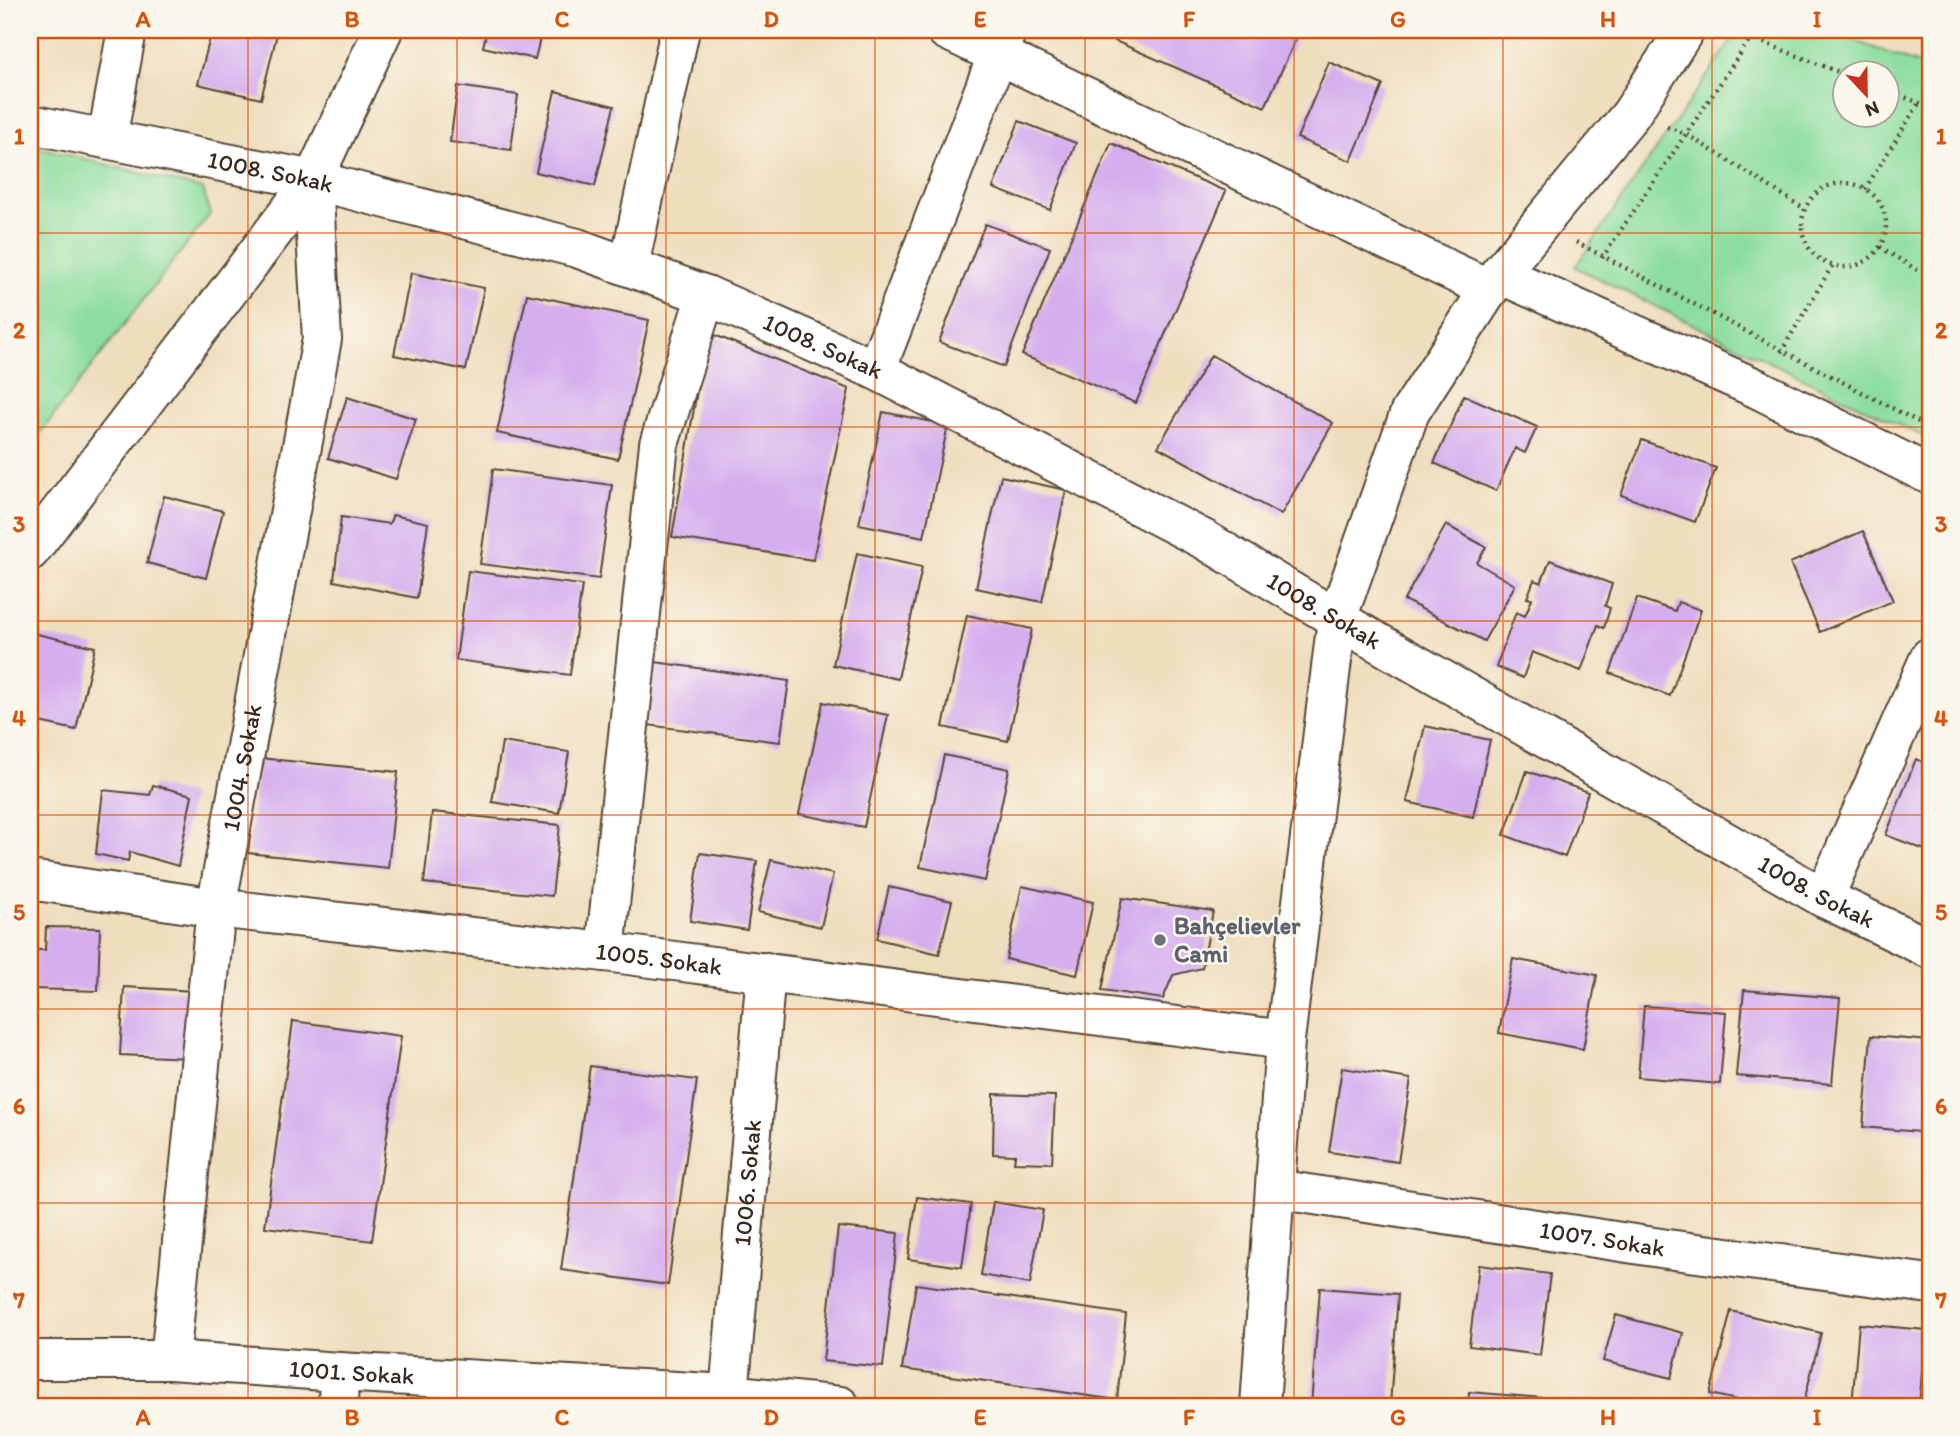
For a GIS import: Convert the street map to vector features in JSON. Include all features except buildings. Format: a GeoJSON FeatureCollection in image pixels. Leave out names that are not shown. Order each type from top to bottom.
{"type":"FeatureCollection","features":[{"type":"Feature","properties":{"kind":"street"},"geometry":{"type":"LineString","coordinates":[[107,139],[127,30]]}},
{"type":"Feature","properties":{"kind":"street"},"geometry":{"type":"LineString","coordinates":[[30,551],[313,180],[383,30]]}},
{"type":"Feature","properties":{"kind":"street"},"geometry":{"type":"LineString","coordinates":[[628,266],[680,30]]}},
{"type":"Feature","properties":{"kind":"street"},"geometry":{"type":"LineString","coordinates":[[946,30],[1003,43],[1494,281],[1758,389],[1930,475]]}},
{"type":"Feature","properties":{"kind":"street"},"geometry":{"type":"LineString","coordinates":[[1260,1406],[1285,1040],[1337,619],[1410,412],[1494,281],[1630,114],[1677,33]]}},
{"type":"Feature","properties":{"kind":"street"},"geometry":{"type":"LineString","coordinates":[[876,370],[1003,43]]}},
{"type":"Feature","properties":{"kind":"street","name":"1008. Sokak"},"geometry":{"type":"LineString","coordinates":[[30,124],[313,180],[577,248],[706,295],[876,370],[1205,540],[1337,619],[1824,898],[1930,949]]}},
{"type":"Feature","properties":{"kind":"street","name":"1004. Sokak"},"geometry":{"type":"LineString","coordinates":[[170,1360],[216,908],[322,339],[313,180]]}},
{"type":"Feature","properties":{"kind":"street"},"geometry":{"type":"LineString","coordinates":[[605,952],[659,444],[706,295]]}},
{"type":"Feature","properties":{"kind":"street"},"geometry":{"type":"LineString","coordinates":[[1824,898],[1930,657]]}},
{"type":"Feature","properties":{"kind":"street","name":"1005. Sokak"},"geometry":{"type":"LineString","coordinates":[[30,880],[216,908],[605,952],[1285,1040]]}},
{"type":"Feature","properties":{"kind":"street","name":"1006. Sokak"},"geometry":{"type":"LineString","coordinates":[[729,1394],[766,972]]}},
{"type":"Feature","properties":{"kind":"street","name":"1007. Sokak"},"geometry":{"type":"LineString","coordinates":[[1275,1189],[1667,1249],[1930,1284]]}},
{"type":"Feature","properties":{"kind":"street","name":"1001. Sokak"},"geometry":{"type":"LineString","coordinates":[[30,1360],[170,1360],[338,1389],[729,1394],[770,1403],[840,1406]]}},
{"type":"Feature","properties":{"kind":"path"},"geometry":{"type":"LineString","coordinates":[[1731,30],[1830,69]]}},
{"type":"Feature","properties":{"kind":"path"},"geometry":{"type":"LineString","coordinates":[[1602,258],[1751,38]]}},
{"type":"Feature","properties":{"kind":"path"},"geometry":{"type":"LineString","coordinates":[[1900,96],[1930,107]]}},
{"type":"Feature","properties":{"kind":"path"},"geometry":{"type":"LineString","coordinates":[[1865,189],[1919,103]]}},
{"type":"Feature","properties":{"kind":"path"},"geometry":{"type":"LineString","coordinates":[[1630,114],[1686,134],[1805,209]]}},
{"type":"Feature","properties":{"kind":"path"},"geometry":{"type":"LineString","coordinates":[[1837,183],[1852,183],[1865,189],[1875,197],[1886,221],[1885,235],[1880,247],[1871,258],[1846,268],[1819,260],[1802,237],[1801,223],[1812,197],[1837,183]]}},
{"type":"Feature","properties":{"kind":"path"},"geometry":{"type":"LineString","coordinates":[[1542,223],[1602,258],[1930,428]]}},
{"type":"Feature","properties":{"kind":"path"},"geometry":{"type":"LineString","coordinates":[[1880,247],[1930,278]]}},
{"type":"Feature","properties":{"kind":"path"},"geometry":{"type":"LineString","coordinates":[[1758,389],[1832,265]]}},
{"type":"Feature","properties":{"kind":"green space"},"geometry":{"type":"Polygon","coordinates":[[[1739,30],[1825,30],[1930,68],[1930,440],[1575,267],[1739,30]]]}},
{"type":"Feature","properties":{"kind":"green space"},"geometry":{"type":"Polygon","coordinates":[[[30,145],[203,189],[210,214],[30,446],[30,145]]]}},
{"type":"Feature","properties":{"kind":"place","name":"Bahçelievler Cami"},"geometry":{"type":"Point","coordinates":[1160,940]}}]}
